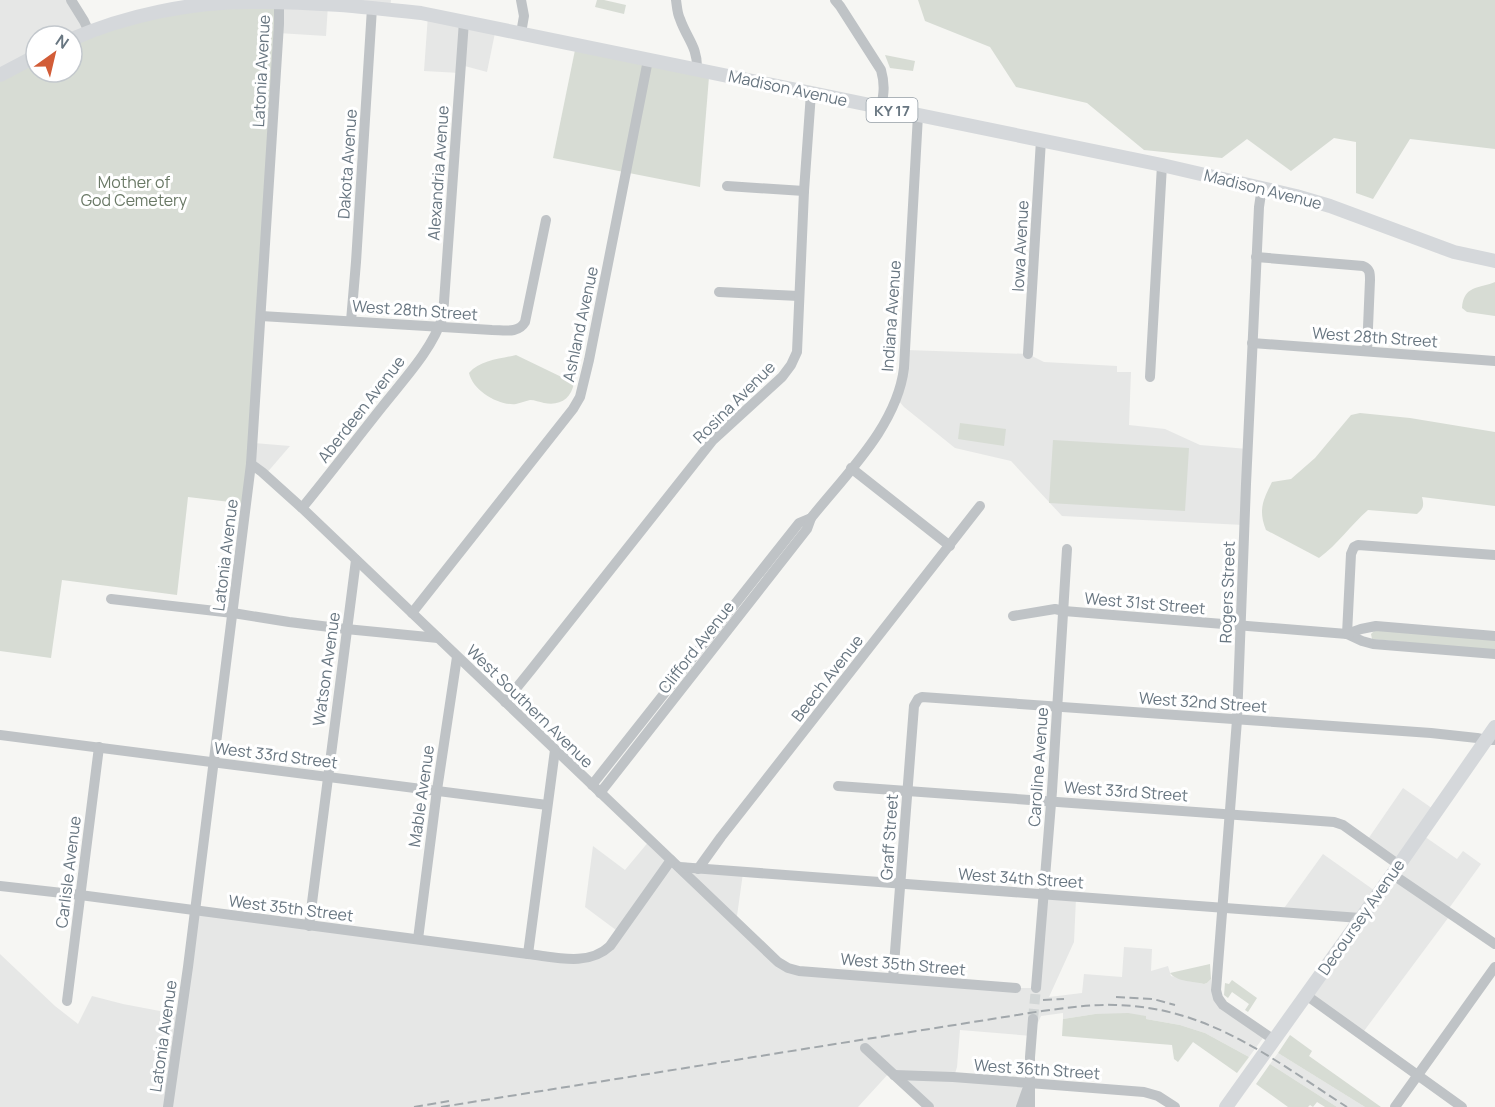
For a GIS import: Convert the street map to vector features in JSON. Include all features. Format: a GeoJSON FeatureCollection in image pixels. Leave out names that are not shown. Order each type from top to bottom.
{"type":"FeatureCollection","features":[{"type":"Feature","properties":{"kind":"main road","name":"Madison Avenue"},"geometry":{"type":"LineString","coordinates":[[84,34],[150,14],[211,4],[304,2],[421,13],[1262,187],[1330,206],[1454,252],[1495,261]]}},
{"type":"Feature","properties":{"kind":"main road"},"geometry":{"type":"LineString","coordinates":[[0,75],[24,62]]}},
{"type":"Feature","properties":{"kind":"main road","name":"Decoursey Avenue"},"geometry":{"type":"LineString","coordinates":[[1226,1107],[1360,918],[1492,744],[1495,727]]}},
{"type":"Feature","properties":{"kind":"street"},"geometry":{"type":"LineString","coordinates":[[71,0],[89,32]]}},
{"type":"Feature","properties":{"kind":"street"},"geometry":{"type":"LineString","coordinates":[[520,33],[524,16],[521,0]]}},
{"type":"Feature","properties":{"kind":"street"},"geometry":{"type":"LineString","coordinates":[[676,0],[678,16],[696,51],[697,70]]}},
{"type":"Feature","properties":{"kind":"street"},"geometry":{"type":"LineString","coordinates":[[835,0],[881,70],[884,93],[881,107]]}},
{"type":"Feature","properties":{"kind":"street","name":"Latonia Avenue"},"geometry":{"type":"LineString","coordinates":[[168,1107],[251,464],[279,1]]}},
{"type":"Feature","properties":{"kind":"street","name":"Dakota Avenue"},"geometry":{"type":"LineString","coordinates":[[351,321],[372,8]]}},
{"type":"Feature","properties":{"kind":"street","name":"Alexandria Avenue"},"geometry":{"type":"LineString","coordinates":[[439,326],[443,316],[464,21]]}},
{"type":"Feature","properties":{"kind":"street","name":"Ashland Avenue"},"geometry":{"type":"LineString","coordinates":[[412,613],[573,408],[580,396],[591,352],[648,60]]}},
{"type":"Feature","properties":{"kind":"street","name":"Rosina Avenue"},"geometry":{"type":"LineString","coordinates":[[505,702],[713,440],[774,385],[791,365],[797,352],[811,93]]}},
{"type":"Feature","properties":{"kind":"street","name":"Indiana Avenue"},"geometry":{"type":"LineString","coordinates":[[828,497],[885,424],[897,399],[903,379],[918,115]]}},
{"type":"Feature","properties":{"kind":"street","name":"Iowa Avenue"},"geometry":{"type":"LineString","coordinates":[[1028,354],[1041,140]]}},
{"type":"Feature","properties":{"kind":"street"},"geometry":{"type":"LineString","coordinates":[[1150,377],[1162,165]]}},
{"type":"Feature","properties":{"kind":"street"},"geometry":{"type":"LineString","coordinates":[[727,186],[804,191]]}},
{"type":"Feature","properties":{"kind":"street","name":"Rogers Street"},"geometry":{"type":"LineString","coordinates":[[1262,187],[1252,343],[1238,720],[1216,990],[1223,1005],[1274,1040]]}},
{"type":"Feature","properties":{"kind":"street","name":"West 28th Street"},"geometry":{"type":"LineString","coordinates":[[261,316],[492,330],[518,329],[525,322],[546,220]]}},
{"type":"Feature","properties":{"kind":"street"},"geometry":{"type":"LineString","coordinates":[[1256,257],[1367,268],[1370,272],[1367,351]]}},
{"type":"Feature","properties":{"kind":"street"},"geometry":{"type":"LineString","coordinates":[[719,292],[799,296]]}},
{"type":"Feature","properties":{"kind":"street","name":"Aberdeen Avenue"},"geometry":{"type":"LineString","coordinates":[[302,508],[401,383],[429,345],[439,326]]}},
{"type":"Feature","properties":{"kind":"street","name":"West 28th Street"},"geometry":{"type":"LineString","coordinates":[[1252,343],[1495,361]]}},
{"type":"Feature","properties":{"kind":"street","name":"West Southern Avenue"},"geometry":{"type":"LineString","coordinates":[[251,464],[302,508],[768,953],[788,968]]}},
{"type":"Feature","properties":{"kind":"street"},"geometry":{"type":"LineString","coordinates":[[852,468],[950,546]]}},
{"type":"Feature","properties":{"kind":"street","name":"Clifford Avenue"},"geometry":{"type":"LineString","coordinates":[[596,789],[801,538],[811,518],[828,497]]}},
{"type":"Feature","properties":{"kind":"street","name":"Beech Avenue"},"geometry":{"type":"LineString","coordinates":[[698,869],[980,506]]}},
{"type":"Feature","properties":{"kind":"street"},"geometry":{"type":"LineString","coordinates":[[1347,634],[1351,554],[1354,547],[1358,545],[1495,555]]}},
{"type":"Feature","properties":{"kind":"street","name":"Caroline Avenue"},"geometry":{"type":"LineString","coordinates":[[1036,987],[1058,706],[1067,549]]}},
{"type":"Feature","properties":{"kind":"street","name":"Watson Avenue"},"geometry":{"type":"LineString","coordinates":[[309,926],[356,560]]}},
{"type":"Feature","properties":{"kind":"street"},"geometry":{"type":"LineString","coordinates":[[111,599],[346,629],[438,638]]}},
{"type":"Feature","properties":{"kind":"street","name":"West 31st Street"},"geometry":{"type":"LineString","coordinates":[[1013,616],[1055,609],[1347,634],[1373,644],[1495,654]]}},
{"type":"Feature","properties":{"kind":"street","name":"West 31st Street"},"geometry":{"type":"LineString","coordinates":[[1347,634],[1376,626],[1495,636]]}},
{"type":"Feature","properties":{"kind":"street","name":"Mable Avenue"},"geometry":{"type":"LineString","coordinates":[[418,939],[457,657]]}},
{"type":"Feature","properties":{"kind":"street","name":"West 32nd Street"},"geometry":{"type":"LineString","coordinates":[[918,699],[928,696],[1431,733],[1477,738],[1492,744]]}},
{"type":"Feature","properties":{"kind":"street","name":"Graff Street"},"geometry":{"type":"LineString","coordinates":[[893,978],[914,706],[918,699]]}},
{"type":"Feature","properties":{"kind":"street","name":"West 33rd Street"},"geometry":{"type":"LineString","coordinates":[[0,735],[547,805]]}},
{"type":"Feature","properties":{"kind":"street","name":"Carlisle Avenue"},"geometry":{"type":"LineString","coordinates":[[67,1001],[99,747]]}},
{"type":"Feature","properties":{"kind":"street"},"geometry":{"type":"LineString","coordinates":[[528,954],[555,750]]}},
{"type":"Feature","properties":{"kind":"street","name":"West 33rd Street"},"geometry":{"type":"LineString","coordinates":[[838,786],[1334,822],[1343,825],[1396,869],[1495,944]]}},
{"type":"Feature","properties":{"kind":"street","name":"West 34th Street"},"geometry":{"type":"LineString","coordinates":[[675,864],[698,869],[1360,918]]}},
{"type":"Feature","properties":{"kind":"street","name":"West 35th Street"},"geometry":{"type":"LineString","coordinates":[[0,886],[578,959],[599,955],[610,946],[675,864]]}},
{"type":"Feature","properties":{"kind":"street"},"geometry":{"type":"LineString","coordinates":[[1395,1107],[1495,967]]}},
{"type":"Feature","properties":{"kind":"street","name":"West 35th Street"},"geometry":{"type":"LineString","coordinates":[[788,968],[799,971],[1016,988]]}},
{"type":"Feature","properties":{"kind":"street"},"geometry":{"type":"LineString","coordinates":[[1306,995],[1462,1107]]}},
{"type":"Feature","properties":{"kind":"street"},"geometry":{"type":"LineString","coordinates":[[1030,1107],[1033,1019]]}},
{"type":"Feature","properties":{"kind":"street"},"geometry":{"type":"LineString","coordinates":[[865,1048],[929,1107]]}},
{"type":"Feature","properties":{"kind":"street","name":"West 36th Street"},"geometry":{"type":"LineString","coordinates":[[894,1075],[953,1077],[1144,1092],[1154,1094],[1175,1107]]}},
{"type":"Feature","properties":{"kind":"street"},"geometry":{"type":"LineString","coordinates":[[1022,1107],[1030,1084]]}},
{"type":"Feature","properties":{"kind":"shaded area"},"geometry":{"type":"Polygon","coordinates":[[[0,0],[67,0],[84,24],[24,24],[24,63],[0,75],[0,0]]]}},
{"type":"Feature","properties":{"kind":"shaded area"},"geometry":{"type":"Polygon","coordinates":[[[304,0],[391,0],[390,10],[328,5],[326,36],[278,33],[279,3],[304,0]]]}},
{"type":"Feature","properties":{"kind":"shaded area"},"geometry":{"type":"Polygon","coordinates":[[[428,15],[496,28],[487,72],[461,65],[460,73],[424,71],[428,15]]]}},
{"type":"Feature","properties":{"kind":"shaded area"},"geometry":{"type":"Polygon","coordinates":[[[906,350],[1028,354],[1044,362],[1117,366],[1117,372],[1131,372],[1129,425],[1165,429],[1200,445],[1248,449],[1244,525],[1062,516],[1011,461],[955,448],[904,407],[897,399],[906,350]]]}},
{"type":"Feature","properties":{"kind":"shaded area"},"geometry":{"type":"Polygon","coordinates":[[[253,443],[290,446],[265,475],[251,464],[253,443]]]}},
{"type":"Feature","properties":{"kind":"shaded area"},"geometry":{"type":"Polygon","coordinates":[[[1403,788],[1436,811],[1421,834],[1457,859],[1463,851],[1481,864],[1447,911],[1451,914],[1361,1035],[1306,995],[1360,918],[1282,911],[1323,854],[1378,893],[1398,865],[1366,842],[1403,788]]]}},
{"type":"Feature","properties":{"kind":"shaded area"},"geometry":{"type":"Polygon","coordinates":[[[650,840],[671,860],[743,873],[736,923],[788,968],[1035,988],[1043,895],[1076,898],[1074,942],[1049,997],[1082,993],[1084,974],[1122,977],[1124,947],[1152,949],[1151,971],[1168,966],[1171,976],[1204,984],[1211,979],[1211,990],[1263,1038],[1249,1057],[1205,1033],[1180,1025],[1146,1019],[1146,1016],[1095,1014],[1063,1019],[1063,1013],[1041,1016],[1032,1036],[960,1030],[954,1077],[1030,1084],[1030,1107],[929,1107],[890,1072],[858,1107],[0,1107],[0,954],[55,1006],[78,1024],[92,996],[181,1015],[194,911],[591,957],[620,933],[585,907],[593,846],[625,870],[650,840]]]}},
{"type":"Feature","properties":{"kind":"shaded area"},"geometry":{"type":"Polygon","coordinates":[[[1278,1053],[1365,1107],[1337,1107],[1270,1064],[1278,1053]]]}},
{"type":"Feature","properties":{"kind":"green space"},"geometry":{"type":"Polygon","coordinates":[[[597,0],[626,5],[624,14],[595,7],[597,0]]]}},
{"type":"Feature","properties":{"kind":"green space"},"geometry":{"type":"Polygon","coordinates":[[[918,0],[1495,0],[1495,149],[1410,139],[1373,199],[1356,193],[1356,142],[1334,138],[1291,171],[1247,139],[1222,158],[1144,150],[1087,103],[1016,87],[990,47],[925,21],[918,0]]]}},
{"type":"Feature","properties":{"kind":"green space","name":"Mother of God Cemetery"},"geometry":{"type":"Polygon","coordinates":[[[279,3],[247,504],[188,497],[177,595],[62,580],[51,658],[0,651],[0,75],[24,62],[24,84],[84,84],[84,35],[150,14],[279,3]]]}},
{"type":"Feature","properties":{"kind":"green space"},"geometry":{"type":"Polygon","coordinates":[[[575,50],[709,77],[700,187],[553,158],[575,50]]]}},
{"type":"Feature","properties":{"kind":"green space"},"geometry":{"type":"Polygon","coordinates":[[[885,55],[915,61],[913,71],[890,68],[885,55]]]}},
{"type":"Feature","properties":{"kind":"green space"},"geometry":{"type":"Polygon","coordinates":[[[1495,282],[1495,316],[1467,312],[1462,308],[1463,301],[1469,292],[1495,282]]]}},
{"type":"Feature","properties":{"kind":"green space"},"geometry":{"type":"Polygon","coordinates":[[[516,355],[574,383],[573,389],[560,402],[550,404],[530,400],[509,404],[488,396],[471,380],[469,373],[479,365],[516,355]]]}},
{"type":"Feature","properties":{"kind":"green space"},"geometry":{"type":"Polygon","coordinates":[[[1360,413],[1410,418],[1495,432],[1495,506],[1422,497],[1423,506],[1417,514],[1368,510],[1319,558],[1266,530],[1262,511],[1272,482],[1291,479],[1315,458],[1351,415],[1360,413]]]}},
{"type":"Feature","properties":{"kind":"green space"},"geometry":{"type":"Polygon","coordinates":[[[960,423],[1006,429],[1004,446],[958,439],[960,423]]]}},
{"type":"Feature","properties":{"kind":"green space"},"geometry":{"type":"Polygon","coordinates":[[[1053,440],[1189,448],[1185,511],[1049,503],[1053,440]]]}},
{"type":"Feature","properties":{"kind":"green space"},"geometry":{"type":"Polygon","coordinates":[[[1375,630],[1495,639],[1495,651],[1372,639],[1371,634],[1375,630]]]}},
{"type":"Feature","properties":{"kind":"green space"},"geometry":{"type":"Polygon","coordinates":[[[1210,964],[1211,979],[1204,984],[1181,980],[1170,973],[1210,964]]]}},
{"type":"Feature","properties":{"kind":"green space"},"geometry":{"type":"Polygon","coordinates":[[[1232,980],[1257,998],[1248,1012],[1245,1010],[1249,1004],[1232,992],[1228,998],[1224,995],[1225,983],[1229,984],[1232,980]]]}},
{"type":"Feature","properties":{"kind":"green space"},"geometry":{"type":"Polygon","coordinates":[[[1128,1013],[1205,1033],[1249,1057],[1237,1073],[1193,1042],[1178,1062],[1174,1059],[1172,1045],[1062,1036],[1063,1019],[1095,1014],[1128,1013]]]}},
{"type":"Feature","properties":{"kind":"green space"},"geometry":{"type":"Polygon","coordinates":[[[1290,1035],[1312,1051],[1309,1056],[1381,1107],[1365,1107],[1278,1053],[1290,1035]]]}},
{"type":"Feature","properties":{"kind":"green space"},"geometry":{"type":"Polygon","coordinates":[[[1270,1064],[1337,1107],[1325,1107],[1317,1102],[1313,1107],[1310,1105],[1308,1107],[1288,1107],[1256,1084],[1270,1064]]]}},
{"type":"Feature","properties":{"kind":"tunnel"},"geometry":{"type":"LineString","coordinates":[[1033,1019],[1036,988]]}},
{"type":"Feature","properties":{"kind":"railway"},"geometry":{"type":"LineString","coordinates":[[1116,997],[1153,999],[1175,1005]]}},
{"type":"Feature","properties":{"kind":"railway"},"geometry":{"type":"LineString","coordinates":[[1043,1000],[1064,999]]}},
{"type":"Feature","properties":{"kind":"railway"},"geometry":{"type":"LineString","coordinates":[[441,1107],[1042,1011],[1106,1005],[1149,1008],[1210,1025],[1265,1054],[1347,1107]]}},
{"type":"Feature","properties":{"kind":"railway"},"geometry":{"type":"LineString","coordinates":[[414,1107],[449,1101]]}}]}
